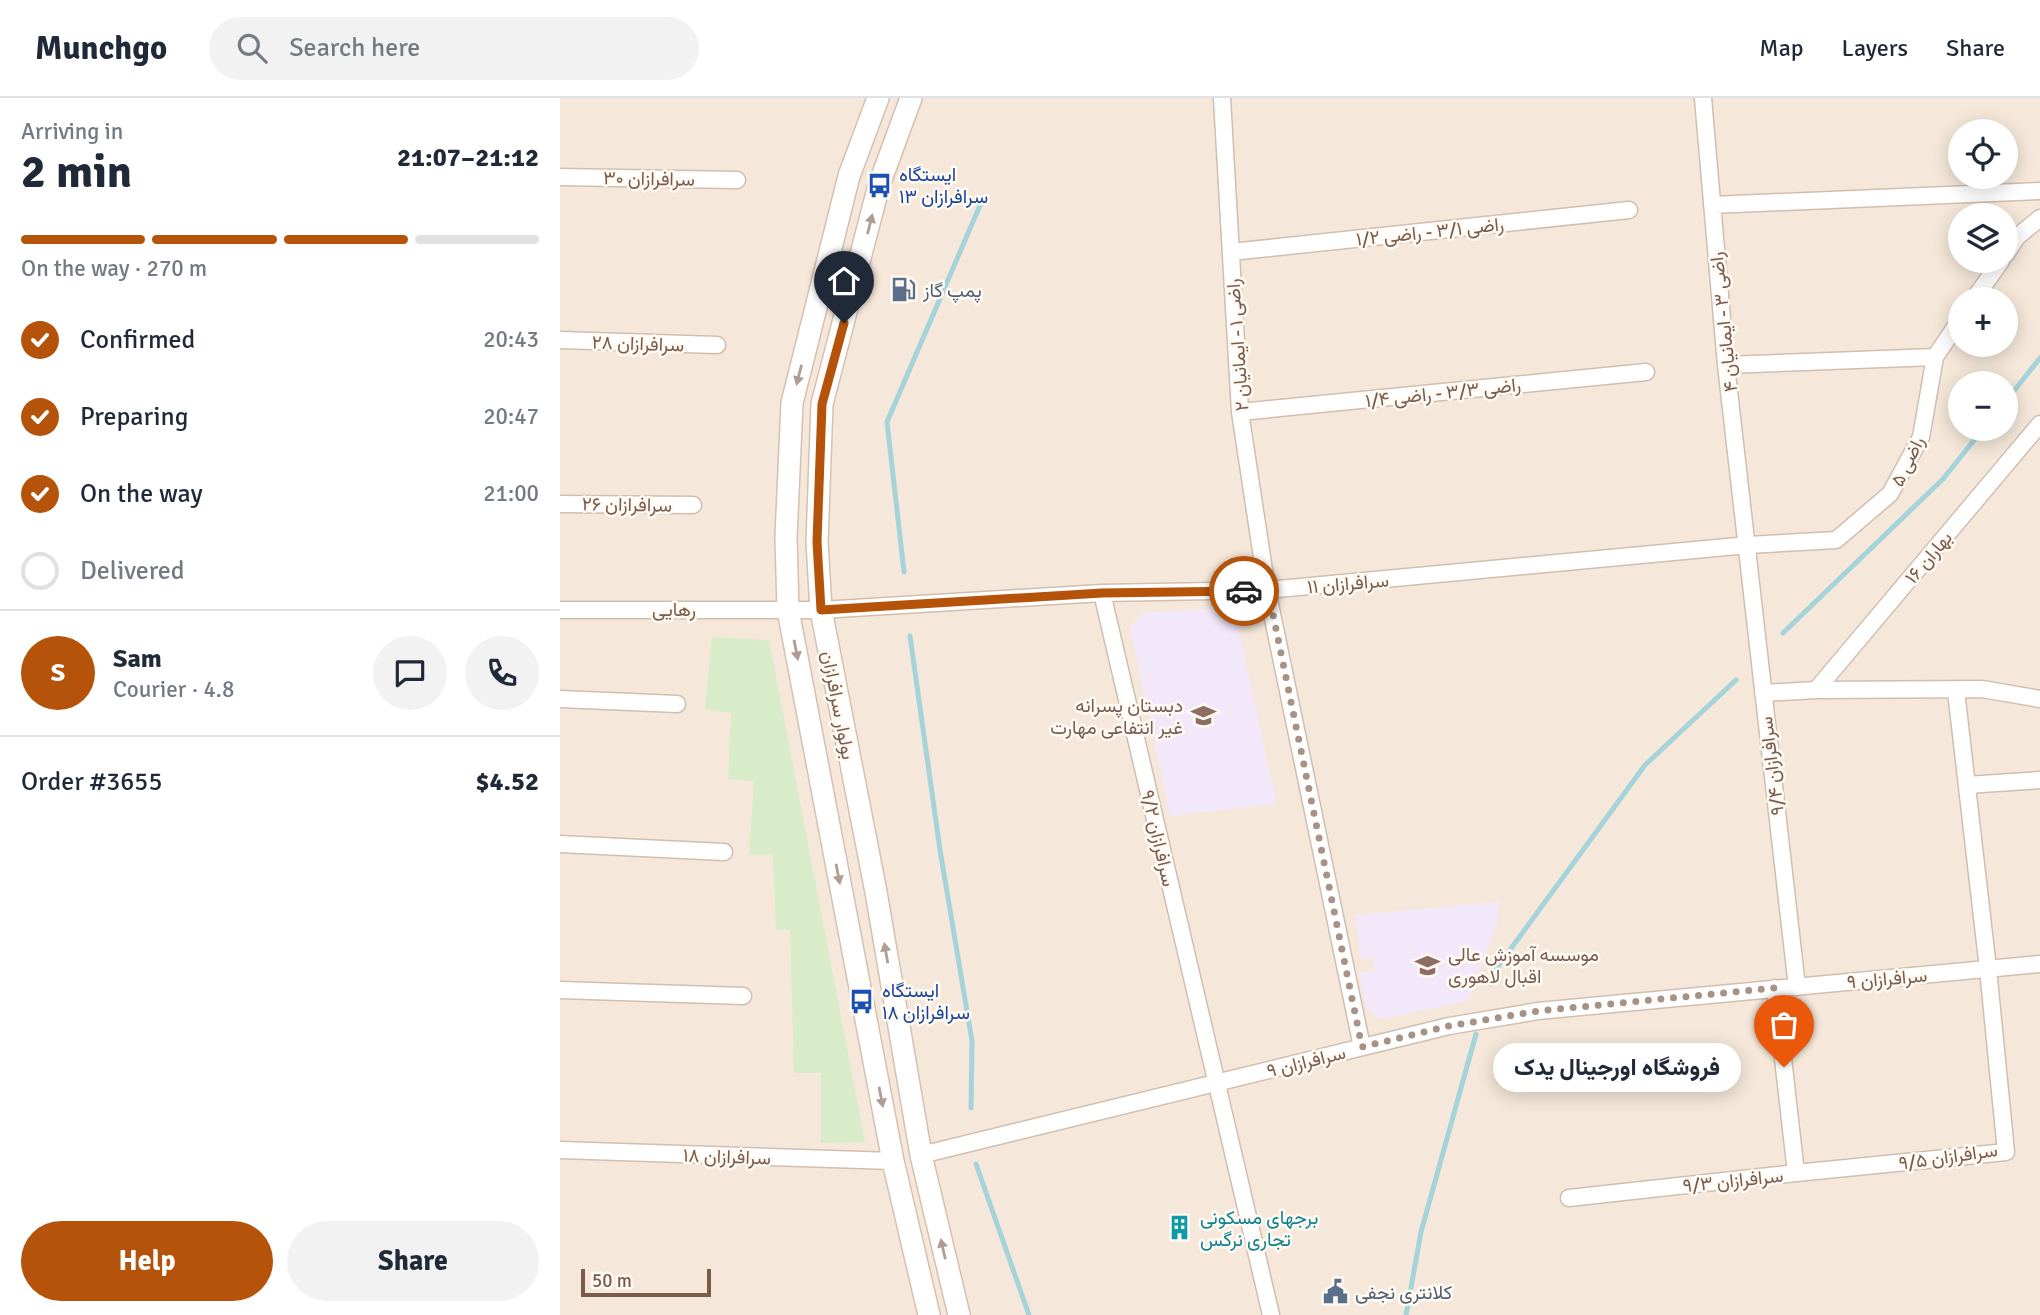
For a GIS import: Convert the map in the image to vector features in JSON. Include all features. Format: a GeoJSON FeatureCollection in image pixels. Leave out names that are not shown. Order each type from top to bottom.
{"type":"FeatureCollection","features":[{"type":"Feature","properties":{"kind":"main road","name":"بولوار سرافرازان"},"geometry":{"type":"LineString","coordinates":[[878,98],[849,176],[792,403],[786,537],[788,610],[893,1161],[929,1315]]}},
{"type":"Feature","properties":{"kind":"main road","name":"بولوار سرافرازان"},"geometry":{"type":"LineString","coordinates":[[911,98],[879,185],[822,404],[817,542],[821,610],[876,892],[921,1155],[959,1315]]}},
{"type":"Feature","properties":{"kind":"street","name":"راضی ۱ - ایمانیان ۲"},"geometry":{"type":"LineString","coordinates":[[1222,98],[1240,412],[1268,590],[1362,1047]]}},
{"type":"Feature","properties":{"kind":"street","name":"راضی ۳ - ایمانیان ۴"},"geometry":{"type":"LineString","coordinates":[[1703,98],[1726,365],[1748,545]]}},
{"type":"Feature","properties":{"kind":"street","name":"سرافرازان ۳۰"},"geometry":{"type":"LineString","coordinates":[[560,177],[737,180]]}},
{"type":"Feature","properties":{"kind":"street"},"geometry":{"type":"LineString","coordinates":[[1712,205],[2040,191]]}},
{"type":"Feature","properties":{"kind":"street","name":"راضی ۳/۱ - راضی ۱/۲"},"geometry":{"type":"LineString","coordinates":[[1231,251],[1629,210]]}},
{"type":"Feature","properties":{"kind":"street"},"geometry":{"type":"LineString","coordinates":[[2018,236],[2040,218]]}},
{"type":"Feature","properties":{"kind":"street","name":"راضی ۵"},"geometry":{"type":"LineString","coordinates":[[1748,545],[1836,540],[1890,494],[1921,437],[1935,356],[1948,337]]}},
{"type":"Feature","properties":{"kind":"street","name":"سرافرازان ۲۸"},"geometry":{"type":"LineString","coordinates":[[560,340],[716,345]]}},
{"type":"Feature","properties":{"kind":"street"},"geometry":{"type":"LineString","coordinates":[[1726,365],[1935,356]]}},
{"type":"Feature","properties":{"kind":"street","name":"راضی ۳/۳ - راضی ۱/۴"},"geometry":{"type":"LineString","coordinates":[[1240,412],[1646,372]]}},
{"type":"Feature","properties":{"kind":"street","name":"بهاران ۱۶"},"geometry":{"type":"LineString","coordinates":[[1816,690],[2040,424]]}},
{"type":"Feature","properties":{"kind":"street","name":"سرافرازان ۲۶"},"geometry":{"type":"LineString","coordinates":[[560,504],[693,505]]}},
{"type":"Feature","properties":{"kind":"street","name":"سرافرازان ۱۱"},"geometry":{"type":"LineString","coordinates":[[821,610],[1102,593],[1268,590],[1748,545]]}},
{"type":"Feature","properties":{"kind":"street","name":"سرافرازان ۹/۴"},"geometry":{"type":"LineString","coordinates":[[1748,545],[1797,987]]}},
{"type":"Feature","properties":{"kind":"street","name":"سرافرازان ۹/۲"},"geometry":{"type":"LineString","coordinates":[[1102,593],[1271,1315]]}},
{"type":"Feature","properties":{"kind":"street","name":"رهایی"},"geometry":{"type":"LineString","coordinates":[[560,610],[821,610]]}},
{"type":"Feature","properties":{"kind":"street"},"geometry":{"type":"LineString","coordinates":[[1763,692],[1982,689],[2040,699]]}},
{"type":"Feature","properties":{"kind":"street"},"geometry":{"type":"LineString","coordinates":[[1956,691],[1988,969]]}},
{"type":"Feature","properties":{"kind":"street"},"geometry":{"type":"LineString","coordinates":[[560,699],[677,704]]}},
{"type":"Feature","properties":{"kind":"street"},"geometry":{"type":"LineString","coordinates":[[1967,785],[2040,780]]}},
{"type":"Feature","properties":{"kind":"street"},"geometry":{"type":"LineString","coordinates":[[560,845],[724,852]]}},
{"type":"Feature","properties":{"kind":"street","name":"سرافرازان ۹"},"geometry":{"type":"LineString","coordinates":[[921,1155],[1449,1026],[1538,1011],[2040,964]]}},
{"type":"Feature","properties":{"kind":"street","name":"سرافرازان ۹/۵"},"geometry":{"type":"LineString","coordinates":[[1796,1173],[2006,1152],[1988,969]]}},
{"type":"Feature","properties":{"kind":"street","name":"سرافرازان ۹/۳"},"geometry":{"type":"LineString","coordinates":[[1569,1198],[1796,1173],[1775,988]]}},
{"type":"Feature","properties":{"kind":"street"},"geometry":{"type":"LineString","coordinates":[[560,990],[743,996]]}},
{"type":"Feature","properties":{"kind":"street","name":"سرافرازان ۱۸"},"geometry":{"type":"LineString","coordinates":[[560,1150],[893,1161]]}},
{"type":"Feature","properties":{"kind":"shaded area"},"geometry":{"type":"Polygon","coordinates":[[[560,98],[2040,98],[2040,1315],[560,1315],[560,98]]]}},
{"type":"Feature","properties":{"kind":"shaded area","name":"دبستان پسرانه غیر انتفاعی مهارت"},"geometry":{"type":"Polygon","coordinates":[[[1217,608],[1237,623],[1277,804],[1170,816],[1130,628],[1142,613],[1217,608]]]}},
{"type":"Feature","properties":{"kind":"shaded area","name":"موسسه آموزش عالی اقبال لاهوری"},"geometry":{"type":"Polygon","coordinates":[[[1499,902],[1497,924],[1468,1001],[1380,1019],[1366,1009],[1359,973],[1374,971],[1373,957],[1361,959],[1355,915],[1499,902]]]}},
{"type":"Feature","properties":{"kind":"green space"},"geometry":{"type":"Polygon","coordinates":[[[712,637],[769,640],[865,1142],[821,1143],[821,1073],[794,1073],[790,930],[776,930],[773,855],[749,854],[754,781],[728,779],[731,713],[705,709],[712,637]]]}},
{"type":"Feature","properties":{"kind":"waterway"},"geometry":{"type":"LineString","coordinates":[[904,572],[887,422],[981,203]]}},
{"type":"Feature","properties":{"kind":"waterway"},"geometry":{"type":"LineString","coordinates":[[2018,386],[2040,358]]}},
{"type":"Feature","properties":{"kind":"waterway"},"geometry":{"type":"LineString","coordinates":[[1783,633],[1943,479],[1973,441]]}},
{"type":"Feature","properties":{"kind":"waterway"},"geometry":{"type":"LineString","coordinates":[[910,636],[940,850],[972,1041],[971,1108]]}},
{"type":"Feature","properties":{"kind":"waterway"},"geometry":{"type":"LineString","coordinates":[[1491,984],[1496,969],[1645,765],[1736,680]]}},
{"type":"Feature","properties":{"kind":"waterway"},"geometry":{"type":"LineString","coordinates":[[1406,1315],[1421,1232],[1476,1034]]}},
{"type":"Feature","properties":{"kind":"waterway"},"geometry":{"type":"LineString","coordinates":[[976,1164],[1029,1315]]}},
{"type":"Feature","properties":{"kind":"way so far"},"geometry":{"type":"LineString","coordinates":[[1244,591],[1268,590],[1362,1047],[1449,1026],[1538,1011],[1775,988],[1784,1067]]}},
{"type":"Feature","properties":{"kind":"place","name":"ایستگاه سرافرازان ۱۳"},"geometry":{"type":"Point","coordinates":[879,185]}},
{"type":"Feature","properties":{"kind":"place","name":"پمپ گاز"},"geometry":{"type":"Point","coordinates":[903,290]}},
{"type":"Feature","properties":{"kind":"place","name":"دبستان پسرانه غیر انتفاعی مهارت"},"geometry":{"type":"Point","coordinates":[1203,716]}},
{"type":"Feature","properties":{"kind":"place","name":"موسسه آموزش عالی اقبال لاهوری"},"geometry":{"type":"Point","coordinates":[1428,965]}},
{"type":"Feature","properties":{"kind":"place","name":"ایستگاه سرافرازان ۱۸"},"geometry":{"type":"Point","coordinates":[862,1001]}},
{"type":"Feature","properties":{"kind":"place","name":"فروشگاه اورجینال یدک"},"geometry":{"type":"Point","coordinates":[1784,1067]}},
{"type":"Feature","properties":{"kind":"place","name":"برجهای مسکونی تجاری نرگس"},"geometry":{"type":"Point","coordinates":[1180,1228]}},
{"type":"Feature","properties":{"kind":"place","name":"کلانتری نجفی"},"geometry":{"type":"Point","coordinates":[1335,1292]}},
{"type":"Feature","properties":{"kind":"route"},"geometry":{"type":"LineString","coordinates":[[844,323],[822,404],[817,542],[821,610],[1102,593],[1244,591]]}}]}
